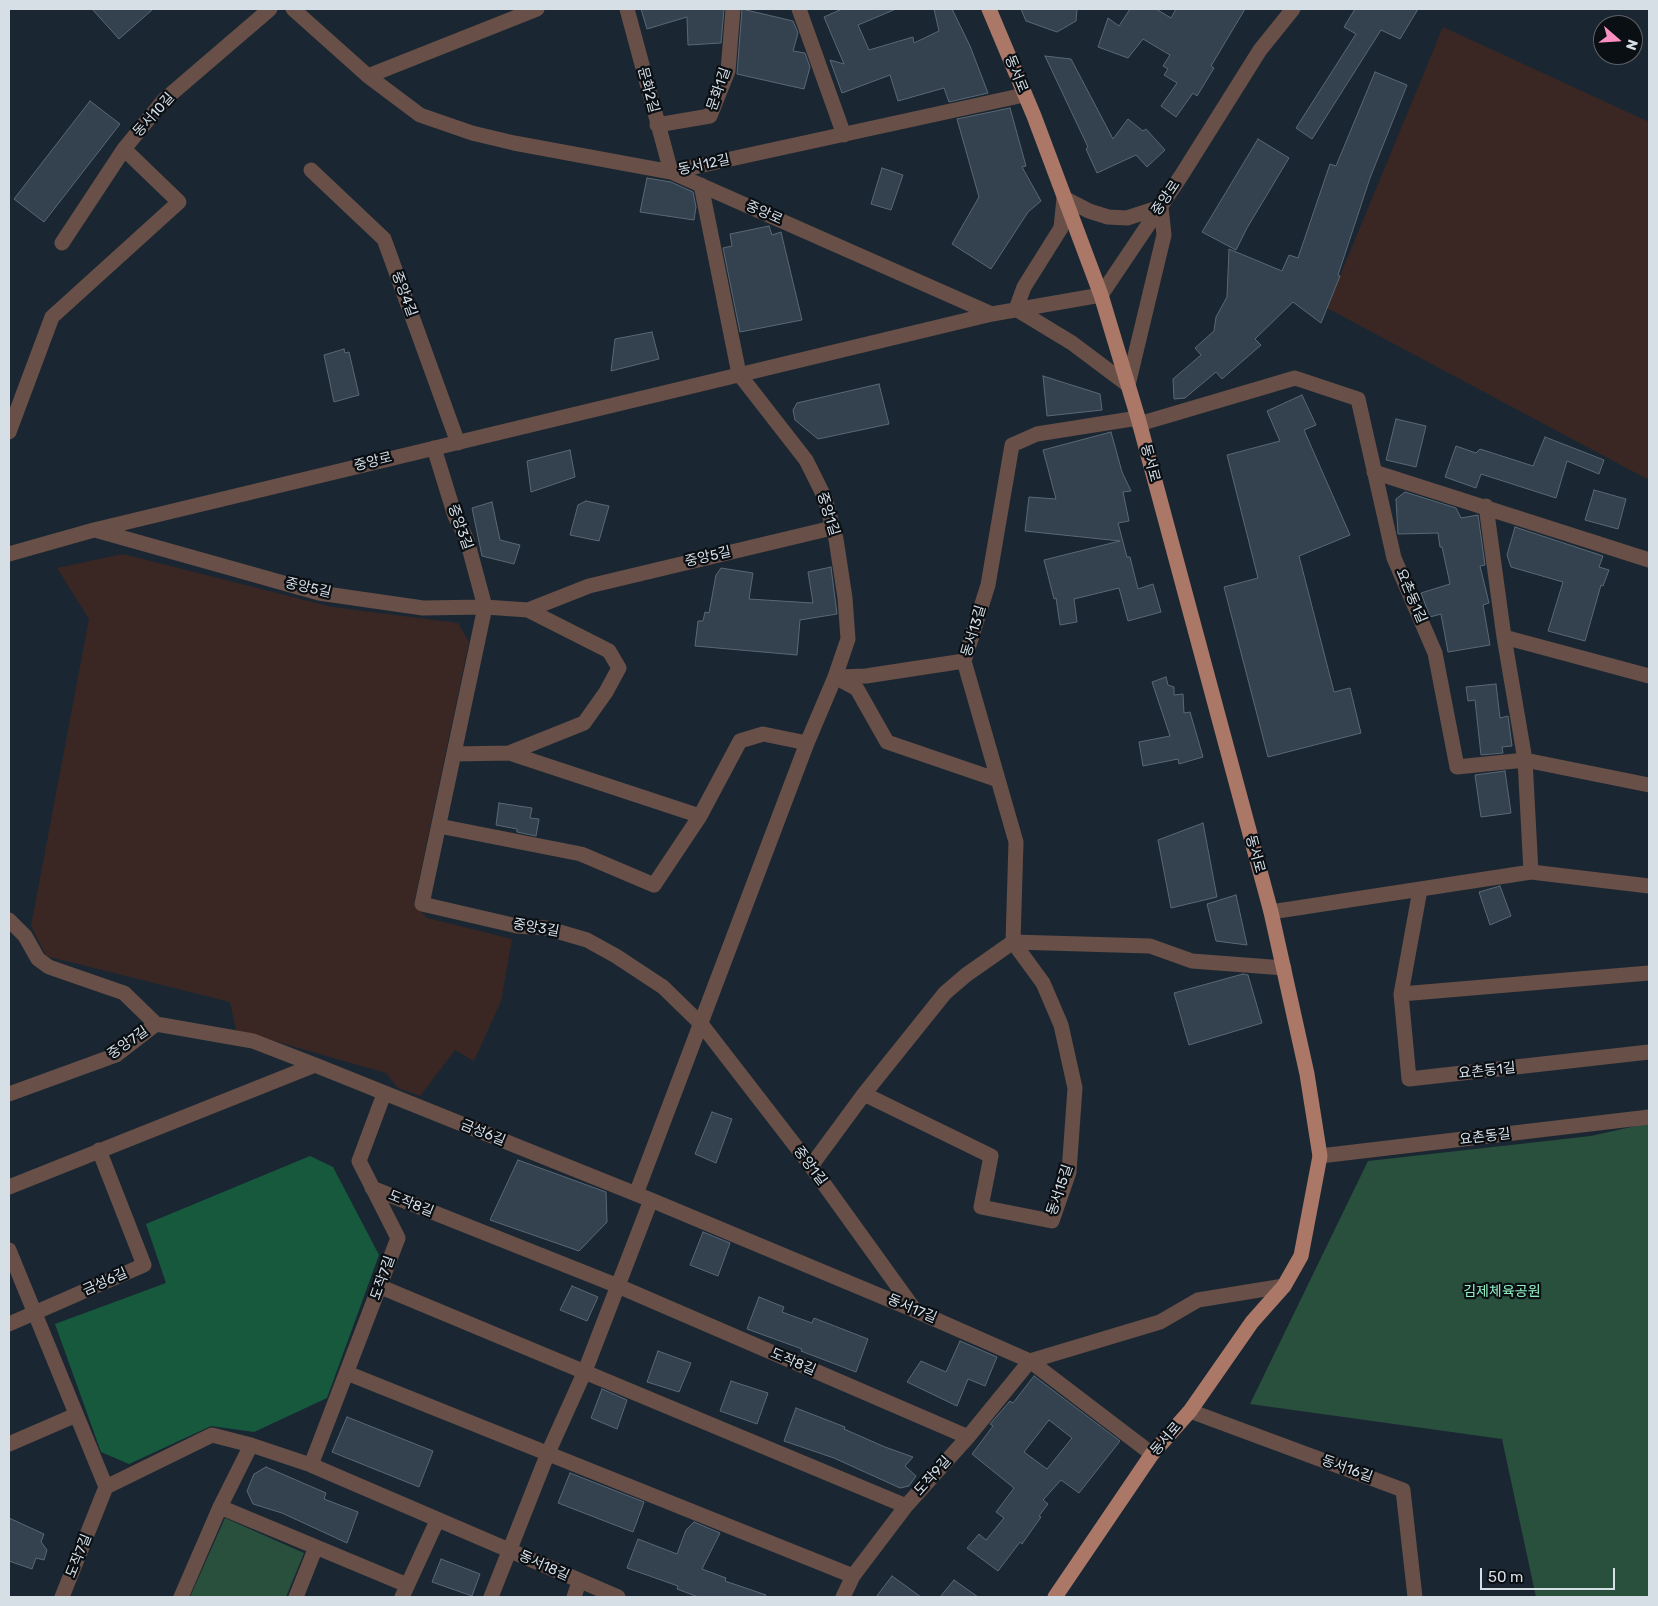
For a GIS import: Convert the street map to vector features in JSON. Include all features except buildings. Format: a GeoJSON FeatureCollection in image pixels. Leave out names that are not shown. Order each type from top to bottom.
{"type":"FeatureCollection","features":[{"type":"Feature","properties":{"kind":"main road","name":"동서로"},"geometry":{"type":"LineString","coordinates":[[989,9],[1101,296],[1128,385],[1271,912],[1307,1074],[1320,1156],[1301,1256],[1284,1286],[1252,1322],[1190,1411],[1152,1454],[1055,1597]]}},
{"type":"Feature","properties":{"kind":"street","name":"동서10길"},"geometry":{"type":"LineString","coordinates":[[62,243],[124,149],[164,100],[270,9]]}},
{"type":"Feature","properties":{"kind":"street","name":"동서12길"},"geometry":{"type":"LineString","coordinates":[[293,9],[368,76],[420,116],[472,133],[672,172],[1024,95]]}},
{"type":"Feature","properties":{"kind":"street"},"geometry":{"type":"LineString","coordinates":[[368,76],[537,9]]}},
{"type":"Feature","properties":{"kind":"street","name":"문화2길"},"geometry":{"type":"LineString","coordinates":[[626,9],[657,125],[672,172]]}},
{"type":"Feature","properties":{"kind":"street","name":"문화1길"},"geometry":{"type":"LineString","coordinates":[[657,125],[710,116],[728,71],[733,9]]}},
{"type":"Feature","properties":{"kind":"street"},"geometry":{"type":"LineString","coordinates":[[799,9],[844,135]]}},
{"type":"Feature","properties":{"kind":"street","name":"중앙로"},"geometry":{"type":"LineString","coordinates":[[9,554],[94,530],[992,314],[1101,296],[1161,206],[1260,50],[1293,9]]}},
{"type":"Feature","properties":{"kind":"street"},"geometry":{"type":"LineString","coordinates":[[9,432],[52,317],[179,202],[124,149]]}},
{"type":"Feature","properties":{"kind":"street","name":"중앙4길"},"geometry":{"type":"LineString","coordinates":[[311,170],[384,239],[458,443]]}},
{"type":"Feature","properties":{"kind":"street","name":"중앙로"},"geometry":{"type":"LineString","coordinates":[[672,172],[992,314]]}},
{"type":"Feature","properties":{"kind":"street"},"geometry":{"type":"LineString","coordinates":[[701,185],[739,374]]}},
{"type":"Feature","properties":{"kind":"street"},"geometry":{"type":"LineString","coordinates":[[1064,198],[1089,211],[1108,217],[1127,218],[1161,206],[1164,235],[1128,385],[1072,342],[1016,309],[1024,287],[1061,228],[1064,198]]}},
{"type":"Feature","properties":{"kind":"street","name":"중앙1길"},"geometry":{"type":"LineString","coordinates":[[636,1194],[702,1025],[806,744],[836,677],[848,639],[845,598],[825,498],[806,460],[739,374]]}},
{"type":"Feature","properties":{"kind":"street"},"geometry":{"type":"LineString","coordinates":[[1138,421],[1295,378],[1358,399],[1374,472],[1486,506],[1649,560]]}},
{"type":"Feature","properties":{"kind":"street","name":"동서13길"},"geometry":{"type":"LineString","coordinates":[[1013,942],[1016,842],[964,661],[988,585],[1012,445],[1037,434],[1138,421]]}},
{"type":"Feature","properties":{"kind":"street","name":"중앙3길"},"geometry":{"type":"LineString","coordinates":[[434,448],[455,516],[467,540],[485,607],[422,904],[517,926],[546,928],[587,940],[616,956],[663,987],[702,1025]]}},
{"type":"Feature","properties":{"kind":"street","name":"요촌동1길"},"geometry":{"type":"LineString","coordinates":[[1374,472],[1394,558],[1436,653],[1457,767],[1525,760],[1649,785]]}},
{"type":"Feature","properties":{"kind":"street"},"geometry":{"type":"LineString","coordinates":[[1486,506],[1504,637],[1525,760],[1531,872]]}},
{"type":"Feature","properties":{"kind":"street","name":"중앙5길"},"geometry":{"type":"LineString","coordinates":[[528,610],[589,586],[832,528]]}},
{"type":"Feature","properties":{"kind":"street","name":"중앙5길"},"geometry":{"type":"LineString","coordinates":[[94,530],[319,593],[423,608],[485,607],[528,610],[609,651],[619,668],[606,692],[584,723],[509,753]]}},
{"type":"Feature","properties":{"kind":"street"},"geometry":{"type":"LineString","coordinates":[[1504,637],[1649,676]]}},
{"type":"Feature","properties":{"kind":"street"},"geometry":{"type":"LineString","coordinates":[[836,677],[866,676],[964,661]]}},
{"type":"Feature","properties":{"kind":"street"},"geometry":{"type":"LineString","coordinates":[[836,677],[857,689],[887,742],[998,780]]}},
{"type":"Feature","properties":{"kind":"street"},"geometry":{"type":"LineString","coordinates":[[439,826],[582,854],[654,885],[700,816],[740,741],[763,734],[806,744]]}},
{"type":"Feature","properties":{"kind":"street"},"geometry":{"type":"LineString","coordinates":[[454,754],[509,753],[700,816]]}},
{"type":"Feature","properties":{"kind":"street"},"geometry":{"type":"LineString","coordinates":[[1271,912],[1531,872],[1649,886]]}},
{"type":"Feature","properties":{"kind":"street","name":"요촌동1길"},"geometry":{"type":"LineString","coordinates":[[1420,890],[1401,994],[1409,1079],[1649,1052]]}},
{"type":"Feature","properties":{"kind":"street","name":"중앙7길"},"geometry":{"type":"LineString","coordinates":[[9,920],[25,936],[38,959],[49,967],[124,992],[156,1024],[116,1055],[9,1094]]}},
{"type":"Feature","properties":{"kind":"street"},"geometry":{"type":"LineString","coordinates":[[811,1166],[864,1094],[945,993],[973,969],[1013,942],[1150,946],[1192,961],[1284,968]]}},
{"type":"Feature","properties":{"kind":"street","name":"동서15길"},"geometry":{"type":"LineString","coordinates":[[864,1094],[991,1156],[981,1207],[1052,1221],[1069,1172],[1075,1088],[1061,1025],[1043,983],[1013,942]]}},
{"type":"Feature","properties":{"kind":"street"},"geometry":{"type":"LineString","coordinates":[[1401,994],[1649,973]]}},
{"type":"Feature","properties":{"kind":"street","name":"금성6길"},"geometry":{"type":"LineString","coordinates":[[156,1024],[253,1041],[651,1200]]}},
{"type":"Feature","properties":{"kind":"street","name":"중앙1길"},"geometry":{"type":"LineString","coordinates":[[702,1025],[811,1166],[914,1310]]}},
{"type":"Feature","properties":{"kind":"street"},"geometry":{"type":"LineString","coordinates":[[9,1187],[315,1065]]}},
{"type":"Feature","properties":{"kind":"street","name":"도작7길"},"geometry":{"type":"LineString","coordinates":[[311,1465],[348,1373],[398,1238],[359,1161],[384,1094]]}},
{"type":"Feature","properties":{"kind":"street","name":"요촌동길"},"geometry":{"type":"LineString","coordinates":[[1320,1156],[1649,1118]]}},
{"type":"Feature","properties":{"kind":"street","name":"금성6길"},"geometry":{"type":"LineString","coordinates":[[35,1313],[144,1265],[99,1150]]}},
{"type":"Feature","properties":{"kind":"street","name":"도작8길"},"geometry":{"type":"LineString","coordinates":[[372,1188],[618,1286],[968,1437]]}},
{"type":"Feature","properties":{"kind":"street"},"geometry":{"type":"LineString","coordinates":[[491,1597],[548,1453],[585,1371],[651,1200]]}},
{"type":"Feature","properties":{"kind":"street","name":"동서17길"},"geometry":{"type":"LineString","coordinates":[[651,1200],[914,1310],[1030,1361],[1152,1454]]}},
{"type":"Feature","properties":{"kind":"street"},"geometry":{"type":"LineString","coordinates":[[9,1250],[106,1487],[212,1435],[251,1445],[311,1465],[437,1521],[509,1550]]}},
{"type":"Feature","properties":{"kind":"street"},"geometry":{"type":"LineString","coordinates":[[1030,1361],[1160,1322],[1198,1300],[1284,1286]]}},
{"type":"Feature","properties":{"kind":"street"},"geometry":{"type":"LineString","coordinates":[[380,1287],[906,1506]]}},
{"type":"Feature","properties":{"kind":"street"},"geometry":{"type":"LineString","coordinates":[[9,1324],[35,1313]]}},
{"type":"Feature","properties":{"kind":"street","name":"도작9길"},"geometry":{"type":"LineString","coordinates":[[843,1597],[853,1576],[906,1506],[968,1437],[1030,1361]]}},
{"type":"Feature","properties":{"kind":"street"},"geometry":{"type":"LineString","coordinates":[[348,1373],[853,1576]]}},
{"type":"Feature","properties":{"kind":"street","name":"동서16길"},"geometry":{"type":"LineString","coordinates":[[1190,1411],[1403,1490],[1415,1597]]}},
{"type":"Feature","properties":{"kind":"street"},"geometry":{"type":"LineString","coordinates":[[9,1444],[76,1415]]}},
{"type":"Feature","properties":{"kind":"street"},"geometry":{"type":"LineString","coordinates":[[181,1597],[220,1507],[251,1445]]}},
{"type":"Feature","properties":{"kind":"street","name":"도작7길"},"geometry":{"type":"LineString","coordinates":[[62,1597],[106,1487]]}},
{"type":"Feature","properties":{"kind":"street"},"geometry":{"type":"LineString","coordinates":[[220,1507],[316,1547],[404,1591],[437,1521]]}},
{"type":"Feature","properties":{"kind":"street"},"geometry":{"type":"LineString","coordinates":[[296,1597],[316,1547]]}},
{"type":"Feature","properties":{"kind":"street","name":"동서18길"},"geometry":{"type":"LineString","coordinates":[[509,1550],[579,1582],[618,1597]]}},
{"type":"Feature","properties":{"kind":"street","name":"동서18길"},"geometry":{"type":"LineString","coordinates":[[574,1597],[579,1582]]}},
{"type":"Feature","properties":{"kind":"shaded area"},"geometry":{"type":"Polygon","coordinates":[[[1443,27],[1649,122],[1649,480],[1325,307],[1340,276],[1443,27]]]}},
{"type":"Feature","properties":{"kind":"shaded area"},"geometry":{"type":"Polygon","coordinates":[[[123,554],[332,607],[458,623],[469,642],[414,903],[427,918],[512,939],[501,1001],[474,1061],[455,1050],[420,1096],[398,1088],[386,1073],[236,1030],[230,1002],[46,956],[31,926],[89,619],[57,568],[123,554]]]}},
{"type":"Feature","properties":{"kind":"green space","name":"김제체육공원"},"geometry":{"type":"Polygon","coordinates":[[[1649,1123],[1649,1597],[1536,1597],[1502,1439],[1250,1404],[1368,1161],[1591,1136],[1649,1123]]]}},
{"type":"Feature","properties":{"kind":"green space"},"geometry":{"type":"Polygon","coordinates":[[[310,1156],[333,1167],[379,1255],[327,1398],[254,1432],[211,1426],[129,1464],[101,1452],[55,1324],[166,1283],[146,1224],[310,1156]]]}},
{"type":"Feature","properties":{"kind":"green space"},"geometry":{"type":"Polygon","coordinates":[[[225,1518],[304,1553],[286,1597],[190,1597],[225,1518]]]}}]}
